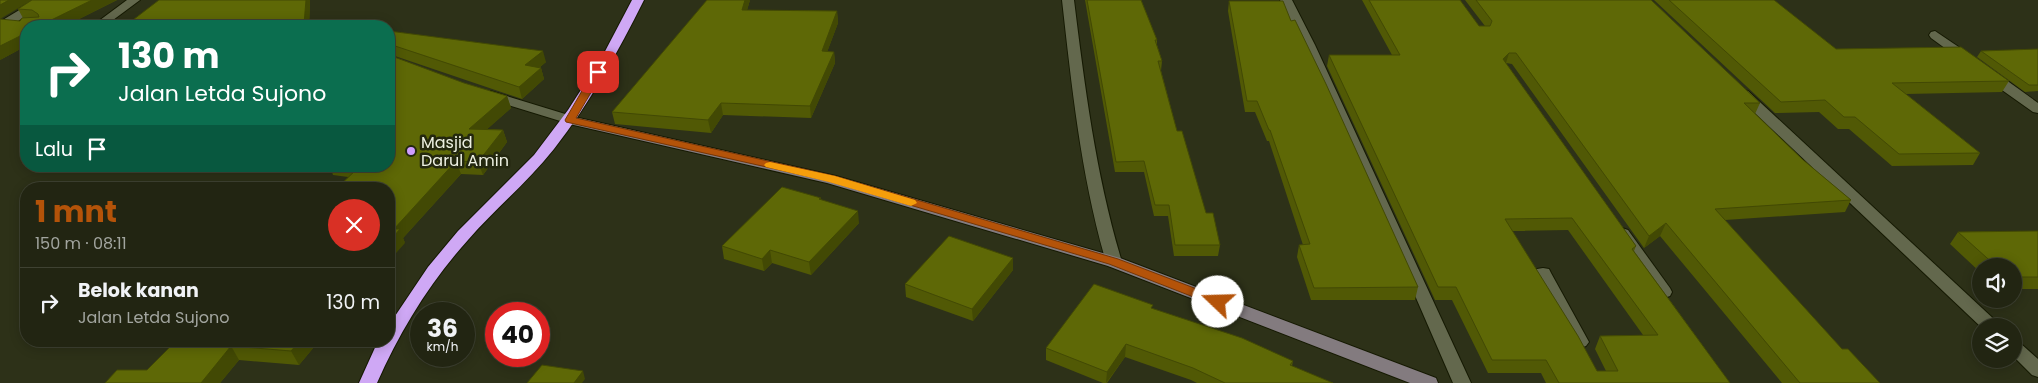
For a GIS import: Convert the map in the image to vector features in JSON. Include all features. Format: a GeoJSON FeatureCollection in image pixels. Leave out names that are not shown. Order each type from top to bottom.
{"type":"FeatureCollection","features":[{"type":"Feature","properties":{"kind":"highway"},"geometry":{"type":"LineString","coordinates":[[395,329],[419,291],[463,236],[524,175],[570,120],[638,0]]}},
{"type":"Feature","properties":{"kind":"highway"},"geometry":{"type":"LineString","coordinates":[[368,383],[385,347]]}},
{"type":"Feature","properties":{"kind":"street"},"geometry":{"type":"LineString","coordinates":[[2,24],[44,0]]}},
{"type":"Feature","properties":{"kind":"street"},"geometry":{"type":"LineString","coordinates":[[106,20],[134,0]]}},
{"type":"Feature","properties":{"kind":"street"},"geometry":{"type":"LineString","coordinates":[[1068,0],[1088,158],[1099,214],[1114,262]]}},
{"type":"Feature","properties":{"kind":"street"},"geometry":{"type":"LineString","coordinates":[[1286,0],[1309,45],[1380,199],[1462,383]]}},
{"type":"Feature","properties":{"kind":"street"},"geometry":{"type":"LineString","coordinates":[[2,24],[20,25]]}},
{"type":"Feature","properties":{"kind":"street"},"geometry":{"type":"LineString","coordinates":[[1935,35],[2038,109]]}},
{"type":"Feature","properties":{"kind":"street"},"geometry":{"type":"LineString","coordinates":[[1736,87],[1982,318]]}},
{"type":"Feature","properties":{"kind":"street"},"geometry":{"type":"LineString","coordinates":[[474,90],[570,120],[831,179],[1114,262],[1429,383]]}},
{"type":"Feature","properties":{"kind":"street"},"geometry":{"type":"LineString","coordinates":[[1614,222],[1670,302]]}},
{"type":"Feature","properties":{"kind":"street"},"geometry":{"type":"LineString","coordinates":[[1543,273],[1588,358]]}},
{"type":"Feature","properties":{"kind":"street"},"geometry":{"type":"LineString","coordinates":[[2022,355],[2038,370]]}},
{"type":"Feature","properties":{"kind":"building"},"geometry":{"type":"Polygon","coordinates":[[[0,0],[9,0],[0,5],[0,0]]]}},
{"type":"Feature","properties":{"kind":"building"},"geometry":{"type":"Polygon","coordinates":[[[32,0],[92,0],[51,20],[21,20],[22,18],[39,17],[32,10],[18,9],[32,0]]]}},
{"type":"Feature","properties":{"kind":"building"},"geometry":{"type":"Polygon","coordinates":[[[159,0],[306,0],[304,20],[133,20],[159,0]]]}},
{"type":"Feature","properties":{"kind":"building"},"geometry":{"type":"Polygon","coordinates":[[[707,0],[745,0],[742,10],[837,11],[822,51],[834,52],[810,106],[721,103],[708,120],[612,112],[707,0]]]}},
{"type":"Feature","properties":{"kind":"building"},"geometry":{"type":"Polygon","coordinates":[[[1087,0],[1141,0],[1157,40],[1155,40],[1162,61],[1158,61],[1177,131],[1182,131],[1206,213],[1213,213],[1220,245],[1175,245],[1169,205],[1155,205],[1144,161],[1116,162],[1087,0]]]}},
{"type":"Feature","properties":{"kind":"building"},"geometry":{"type":"Polygon","coordinates":[[[1369,0],[1460,0],[1479,26],[1490,26],[1492,21],[1476,0],[1651,0],[1760,103],[1744,103],[1802,159],[1851,200],[1715,209],[1842,349],[1848,349],[1880,383],[1800,383],[1666,223],[1649,236],[1516,53],[1509,53],[1503,59],[1636,246],[1632,249],[1730,383],[1559,383],[1546,360],[1492,360],[1456,287],[1438,287],[1329,55],[1400,55],[1369,0]],[[1572,218],[1505,219],[1578,336],[1597,371],[1618,371],[1600,336],[1658,335],[1572,218]]]}},
{"type":"Feature","properties":{"kind":"building"},"geometry":{"type":"Polygon","coordinates":[[[1669,0],[1774,0],[1836,49],[1961,47],[2009,81],[1892,83],[1980,153],[1899,154],[1855,117],[1844,117],[1825,100],[1781,102],[1669,0]]]}},
{"type":"Feature","properties":{"kind":"building"},"geometry":{"type":"Polygon","coordinates":[[[1229,1],[1283,1],[1291,21],[1295,20],[1326,84],[1418,287],[1314,288],[1299,245],[1310,244],[1270,130],[1257,101],[1247,101],[1229,1]]]}},
{"type":"Feature","properties":{"kind":"building"},"geometry":{"type":"Polygon","coordinates":[[[0,19],[20,21],[20,36],[0,46],[0,19]]]}},
{"type":"Feature","properties":{"kind":"building"},"geometry":{"type":"Polygon","coordinates":[[[395,32],[543,51],[525,65],[541,68],[519,87],[395,46],[395,32]]]}},
{"type":"Feature","properties":{"kind":"building"},"geometry":{"type":"Polygon","coordinates":[[[2038,49],[2038,85],[2029,85],[1981,51],[2038,49]]]}},
{"type":"Feature","properties":{"kind":"building"},"geometry":{"type":"Polygon","coordinates":[[[395,57],[464,83],[507,96],[469,129],[503,130],[478,162],[456,161],[395,228],[395,182],[343,182],[354,172],[395,172],[395,57]]]}},
{"type":"Feature","properties":{"kind":"building"},"geometry":{"type":"Polygon","coordinates":[[[782,187],[858,211],[809,262],[770,250],[762,259],[722,246],[782,187]]]}},
{"type":"Feature","properties":{"kind":"building"},"geometry":{"type":"Polygon","coordinates":[[[2038,231],[2038,277],[2022,277],[2022,258],[1987,258],[1958,232],[2038,231]]]}},
{"type":"Feature","properties":{"kind":"building"},"geometry":{"type":"Polygon","coordinates":[[[949,236],[1013,258],[972,309],[905,284],[949,236]]]}},
{"type":"Feature","properties":{"kind":"building"},"geometry":{"type":"Polygon","coordinates":[[[1094,284],[1153,305],[1151,308],[1242,338],[1293,361],[1290,365],[1333,383],[1225,383],[1193,368],[1126,344],[1107,372],[1046,348],[1094,284]]]}},
{"type":"Feature","properties":{"kind":"building"},"geometry":{"type":"Polygon","coordinates":[[[170,347],[230,347],[201,383],[105,383],[117,370],[147,370],[170,347]]]}},
{"type":"Feature","properties":{"kind":"building"},"geometry":{"type":"Polygon","coordinates":[[[243,347],[295,347],[291,351],[243,347]]]}},
{"type":"Feature","properties":{"kind":"building"},"geometry":{"type":"Polygon","coordinates":[[[550,366],[583,371],[574,383],[527,383],[540,367],[550,366]]]}},
{"type":"Feature","properties":{"kind":"slow traffic"},"geometry":{"type":"LineString","coordinates":[[770,165],[831,179],[911,203]]}},
{"type":"Feature","properties":{"kind":"place","name":"Masjid Darul Amin"},"geometry":{"type":"Point","coordinates":[411,151]}},
{"type":"Feature","properties":{"kind":"route"},"geometry":{"type":"LineString","coordinates":[[598,72],[570,120],[831,179],[1114,262],[1218,302]]}}]}
